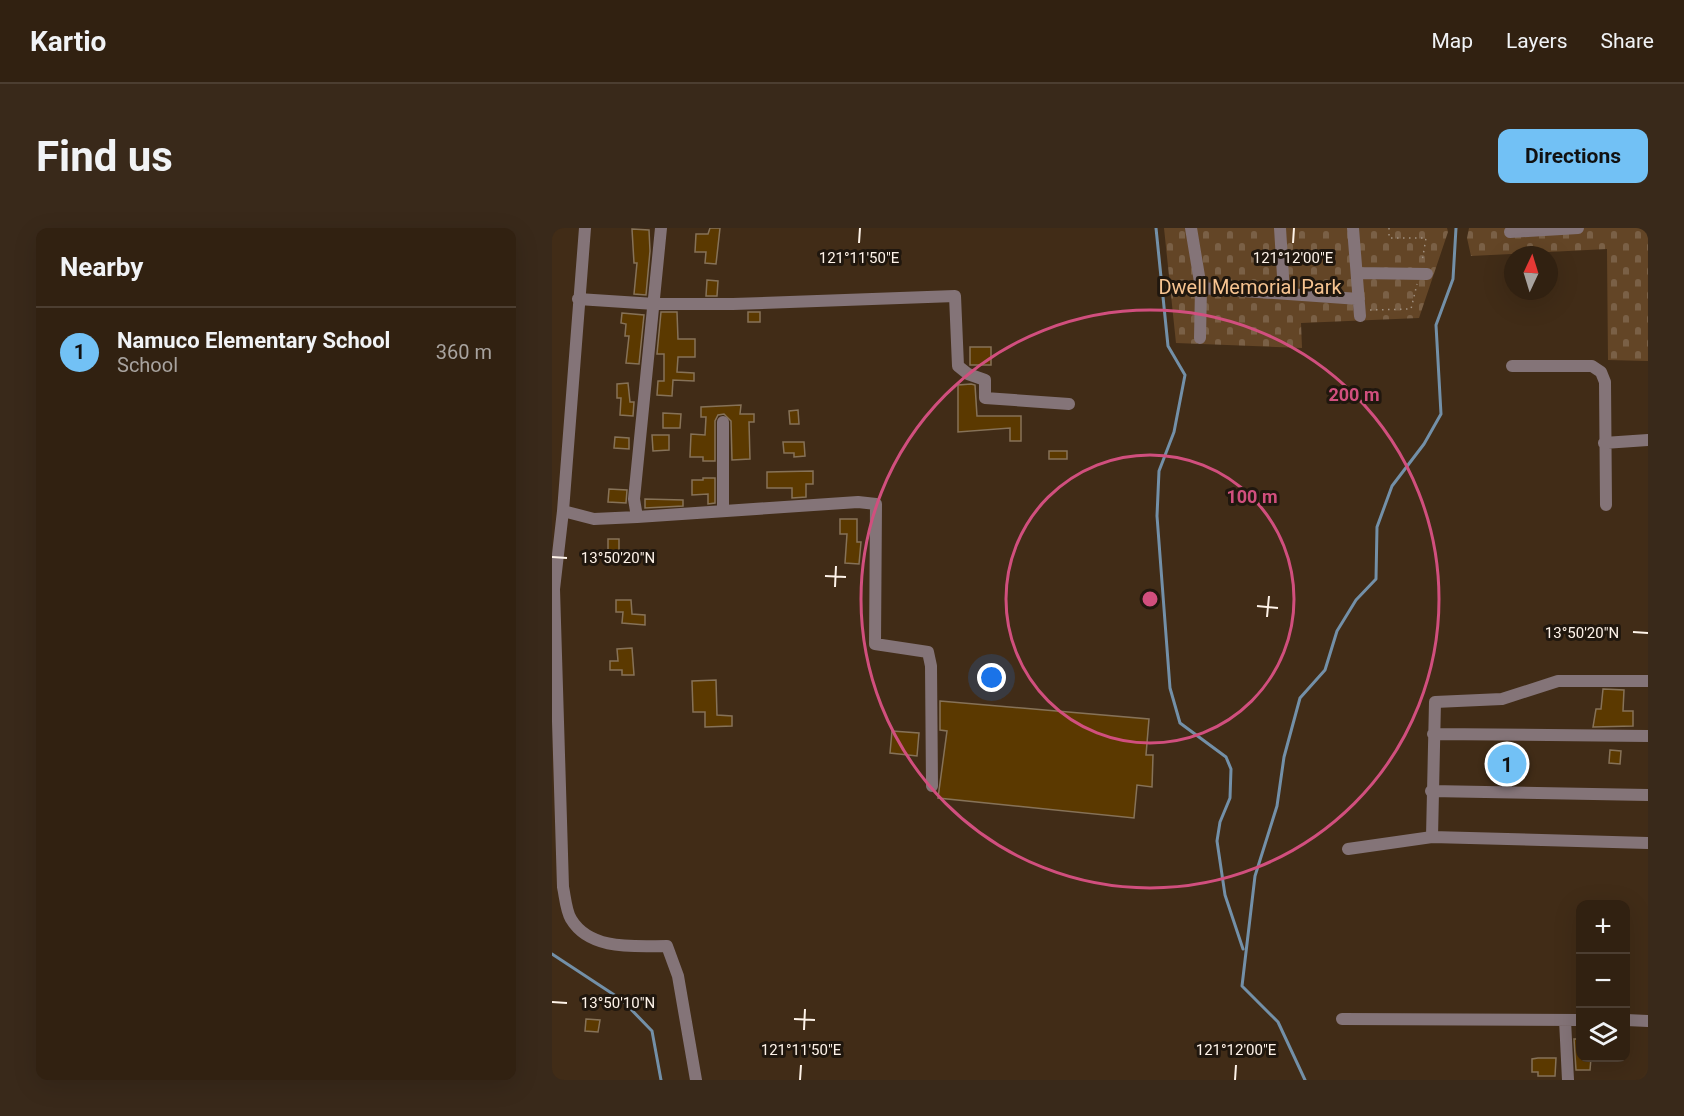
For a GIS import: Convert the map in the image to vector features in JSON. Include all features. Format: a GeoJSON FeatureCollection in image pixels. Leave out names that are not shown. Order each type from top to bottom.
{"type":"FeatureCollection","features":[{"type":"Feature","properties":{"kind":"street"},"geometry":{"type":"LineString","coordinates":[[585,228],[563,511],[554,589],[563,887],[570,919],[590,939],[623,945],[667,946],[678,976],[696,1080]]}},
{"type":"Feature","properties":{"kind":"street"},"geometry":{"type":"LineString","coordinates":[[637,517],[634,499],[661,228]]}},
{"type":"Feature","properties":{"kind":"street"},"geometry":{"type":"LineString","coordinates":[[1191,228],[1201,288],[1200,338]]}},
{"type":"Feature","properties":{"kind":"street"},"geometry":{"type":"LineString","coordinates":[[1280,228],[1284,292]]}},
{"type":"Feature","properties":{"kind":"street"},"geometry":{"type":"LineString","coordinates":[[1353,228],[1360,316]]}},
{"type":"Feature","properties":{"kind":"street"},"geometry":{"type":"LineString","coordinates":[[1510,232],[1578,228]]}},
{"type":"Feature","properties":{"kind":"street"},"geometry":{"type":"LineString","coordinates":[[1357,273],[1426,274]]}},
{"type":"Feature","properties":{"kind":"street"},"geometry":{"type":"LineString","coordinates":[[1201,288],[1359,299]]}},
{"type":"Feature","properties":{"kind":"street"},"geometry":{"type":"LineString","coordinates":[[579,299],[655,304],[955,296],[958,366],[968,374],[985,380],[985,398],[1069,404]]}},
{"type":"Feature","properties":{"kind":"street"},"geometry":{"type":"LineString","coordinates":[[1512,366],[1592,366],[1601,372],[1605,382],[1606,505]]}},
{"type":"Feature","properties":{"kind":"street"},"geometry":{"type":"LineString","coordinates":[[723,422],[723,509]]}},
{"type":"Feature","properties":{"kind":"street"},"geometry":{"type":"LineString","coordinates":[[1604,443],[1648,440]]}},
{"type":"Feature","properties":{"kind":"street"},"geometry":{"type":"LineString","coordinates":[[563,511],[594,519],[723,509],[858,502],[876,504],[875,645],[927,652],[931,666],[932,786]]}},
{"type":"Feature","properties":{"kind":"street"},"geometry":{"type":"LineString","coordinates":[[1432,837],[1431,791],[1435,702],[1502,699],[1558,681],[1648,681]]}},
{"type":"Feature","properties":{"kind":"street"},"geometry":{"type":"LineString","coordinates":[[1433,734],[1648,736]]}},
{"type":"Feature","properties":{"kind":"street"},"geometry":{"type":"LineString","coordinates":[[1431,791],[1648,795]]}},
{"type":"Feature","properties":{"kind":"street"},"geometry":{"type":"LineString","coordinates":[[1348,849],[1432,837],[1648,843]]}},
{"type":"Feature","properties":{"kind":"street"},"geometry":{"type":"LineString","coordinates":[[1342,1019],[1576,1020]]}},
{"type":"Feature","properties":{"kind":"street"},"geometry":{"type":"LineString","coordinates":[[1565,1020],[1568,1080]]}},
{"type":"Feature","properties":{"kind":"street"},"geometry":{"type":"LineString","coordinates":[[1630,1020],[1648,1021]]}},
{"type":"Feature","properties":{"kind":"green space","name":"Dwell Memorial Park"},"geometry":{"type":"Polygon","coordinates":[[[1164,228],[1447,228],[1448,232],[1419,318],[1301,323],[1302,348],[1176,343],[1164,228]]]}},
{"type":"Feature","properties":{"kind":"green space"},"geometry":{"type":"Polygon","coordinates":[[[1469,228],[1648,228],[1648,361],[1608,360],[1607,249],[1558,252],[1558,246],[1504,246],[1504,254],[1471,256],[1467,238],[1469,228]]]}},
{"type":"Feature","properties":{"kind":"building"},"geometry":{"type":"Polygon","coordinates":[[[710,228],[720,228],[716,264],[705,263],[706,252],[695,252],[696,234],[708,234],[710,228]]]}},
{"type":"Feature","properties":{"kind":"building"},"geometry":{"type":"Polygon","coordinates":[[[632,229],[649,230],[650,251],[646,295],[634,294],[637,263],[634,263],[632,229]]]}},
{"type":"Feature","properties":{"kind":"building"},"geometry":{"type":"Polygon","coordinates":[[[707,280],[718,281],[717,296],[706,296],[707,280]]]}},
{"type":"Feature","properties":{"kind":"building"},"geometry":{"type":"Polygon","coordinates":[[[661,312],[677,312],[678,339],[695,339],[695,357],[678,357],[677,372],[694,373],[694,381],[673,380],[672,396],[657,395],[658,381],[664,381],[664,354],[657,354],[661,312]]]}},
{"type":"Feature","properties":{"kind":"building"},"geometry":{"type":"Polygon","coordinates":[[[748,312],[760,312],[760,322],[748,322],[748,312]]]}},
{"type":"Feature","properties":{"kind":"building"},"geometry":{"type":"Polygon","coordinates":[[[622,313],[644,315],[639,364],[626,363],[629,336],[625,336],[626,324],[621,323],[622,313]]]}},
{"type":"Feature","properties":{"kind":"building"},"geometry":{"type":"Polygon","coordinates":[[[970,347],[991,347],[991,365],[970,365],[970,347]]]}},
{"type":"Feature","properties":{"kind":"building"},"geometry":{"type":"Polygon","coordinates":[[[628,383],[630,402],[634,402],[633,416],[620,415],[621,398],[617,398],[617,384],[628,383]]]}},
{"type":"Feature","properties":{"kind":"building"},"geometry":{"type":"Polygon","coordinates":[[[958,385],[975,385],[977,416],[1021,416],[1021,441],[1010,441],[1010,428],[958,432],[958,385]]]}},
{"type":"Feature","properties":{"kind":"building"},"geometry":{"type":"Polygon","coordinates":[[[741,405],[740,414],[754,414],[754,422],[749,422],[750,459],[732,460],[731,421],[724,414],[718,415],[715,421],[715,461],[703,461],[703,457],[690,457],[691,434],[705,435],[706,417],[701,417],[701,407],[741,405]]]}},
{"type":"Feature","properties":{"kind":"building"},"geometry":{"type":"Polygon","coordinates":[[[798,410],[799,424],[790,424],[789,411],[798,410]]]}},
{"type":"Feature","properties":{"kind":"building"},"geometry":{"type":"Polygon","coordinates":[[[663,413],[681,414],[680,428],[663,428],[663,413]]]}},
{"type":"Feature","properties":{"kind":"building"},"geometry":{"type":"Polygon","coordinates":[[[652,435],[669,435],[669,450],[653,451],[652,435]]]}},
{"type":"Feature","properties":{"kind":"building"},"geometry":{"type":"Polygon","coordinates":[[[615,437],[629,438],[629,449],[614,448],[615,437]]]}},
{"type":"Feature","properties":{"kind":"building"},"geometry":{"type":"Polygon","coordinates":[[[783,442],[804,442],[805,456],[794,457],[794,453],[784,453],[783,442]]]}},
{"type":"Feature","properties":{"kind":"building"},"geometry":{"type":"Polygon","coordinates":[[[1049,451],[1067,451],[1067,459],[1049,459],[1049,451]]]}},
{"type":"Feature","properties":{"kind":"building"},"geometry":{"type":"Polygon","coordinates":[[[813,471],[813,484],[806,484],[806,497],[792,498],[792,488],[767,488],[767,472],[813,471]]]}},
{"type":"Feature","properties":{"kind":"building"},"geometry":{"type":"Polygon","coordinates":[[[703,478],[715,478],[715,503],[708,504],[708,494],[692,495],[692,480],[703,480],[703,478]]]}},
{"type":"Feature","properties":{"kind":"building"},"geometry":{"type":"Polygon","coordinates":[[[609,489],[627,490],[626,503],[608,502],[609,489]]]}},
{"type":"Feature","properties":{"kind":"building"},"geometry":{"type":"Polygon","coordinates":[[[645,499],[683,500],[683,506],[645,508],[645,499]]]}},
{"type":"Feature","properties":{"kind":"building"},"geometry":{"type":"Polygon","coordinates":[[[840,519],[857,519],[857,542],[861,542],[859,564],[845,563],[847,534],[840,534],[840,519]]]}},
{"type":"Feature","properties":{"kind":"building"},"geometry":{"type":"Polygon","coordinates":[[[608,539],[619,539],[619,562],[608,562],[608,539]]]}},
{"type":"Feature","properties":{"kind":"building"},"geometry":{"type":"Polygon","coordinates":[[[616,600],[631,600],[632,614],[645,615],[645,625],[622,623],[623,612],[616,612],[616,600]]]}},
{"type":"Feature","properties":{"kind":"building"},"geometry":{"type":"Polygon","coordinates":[[[632,648],[634,675],[622,675],[622,670],[610,670],[610,661],[618,661],[617,649],[632,648]]]}},
{"type":"Feature","properties":{"kind":"building"},"geometry":{"type":"Polygon","coordinates":[[[716,680],[717,715],[732,716],[732,726],[705,727],[705,712],[693,712],[692,681],[716,680]]]}},
{"type":"Feature","properties":{"kind":"building"},"geometry":{"type":"Polygon","coordinates":[[[1603,689],[1624,690],[1623,711],[1633,711],[1633,726],[1593,727],[1596,709],[1601,709],[1603,689]]]}},
{"type":"Feature","properties":{"kind":"building"},"geometry":{"type":"Polygon","coordinates":[[[940,701],[1149,719],[1146,755],[1153,755],[1152,787],[1137,785],[1134,818],[938,798],[947,731],[940,730],[940,701]]]}},
{"type":"Feature","properties":{"kind":"building"},"geometry":{"type":"Polygon","coordinates":[[[892,731],[919,733],[917,756],[890,753],[892,731]]]}},
{"type":"Feature","properties":{"kind":"building"},"geometry":{"type":"Polygon","coordinates":[[[1610,750],[1621,751],[1620,764],[1609,763],[1610,750]]]}},
{"type":"Feature","properties":{"kind":"building"},"geometry":{"type":"Polygon","coordinates":[[[586,1019],[600,1020],[598,1032],[585,1031],[586,1019]]]}},
{"type":"Feature","properties":{"kind":"building"},"geometry":{"type":"Polygon","coordinates":[[[1574,1039],[1576,1039],[1576,1062],[1591,1062],[1590,1070],[1576,1070],[1574,1039]]]}},
{"type":"Feature","properties":{"kind":"building"},"geometry":{"type":"Polygon","coordinates":[[[1556,1058],[1555,1076],[1538,1076],[1538,1072],[1532,1072],[1532,1059],[1556,1058]]]}},
{"type":"Feature","properties":{"kind":"waterway"},"geometry":{"type":"LineString","coordinates":[[1156,228],[1168,346],[1185,375],[1174,432],[1159,471],[1157,516],[1170,688],[1180,723],[1226,757],[1231,769],[1230,798],[1220,822],[1217,841],[1225,895],[1243,949]]}},
{"type":"Feature","properties":{"kind":"waterway"},"geometry":{"type":"LineString","coordinates":[[1305,1080],[1278,1022],[1242,986],[1255,876],[1277,806],[1284,757],[1300,698],[1325,670],[1337,631],[1356,600],[1376,579],[1377,527],[1392,486],[1424,444],[1441,414],[1436,325],[1453,279],[1456,228]]}},
{"type":"Feature","properties":{"kind":"waterway"},"geometry":{"type":"LineString","coordinates":[[552,954],[622,1000],[652,1031],[661,1080]]}},
{"type":"Feature","properties":{"kind":"place","name":"Namuco Elementary School"},"geometry":{"type":"Point","coordinates":[1507,764]}}]}
